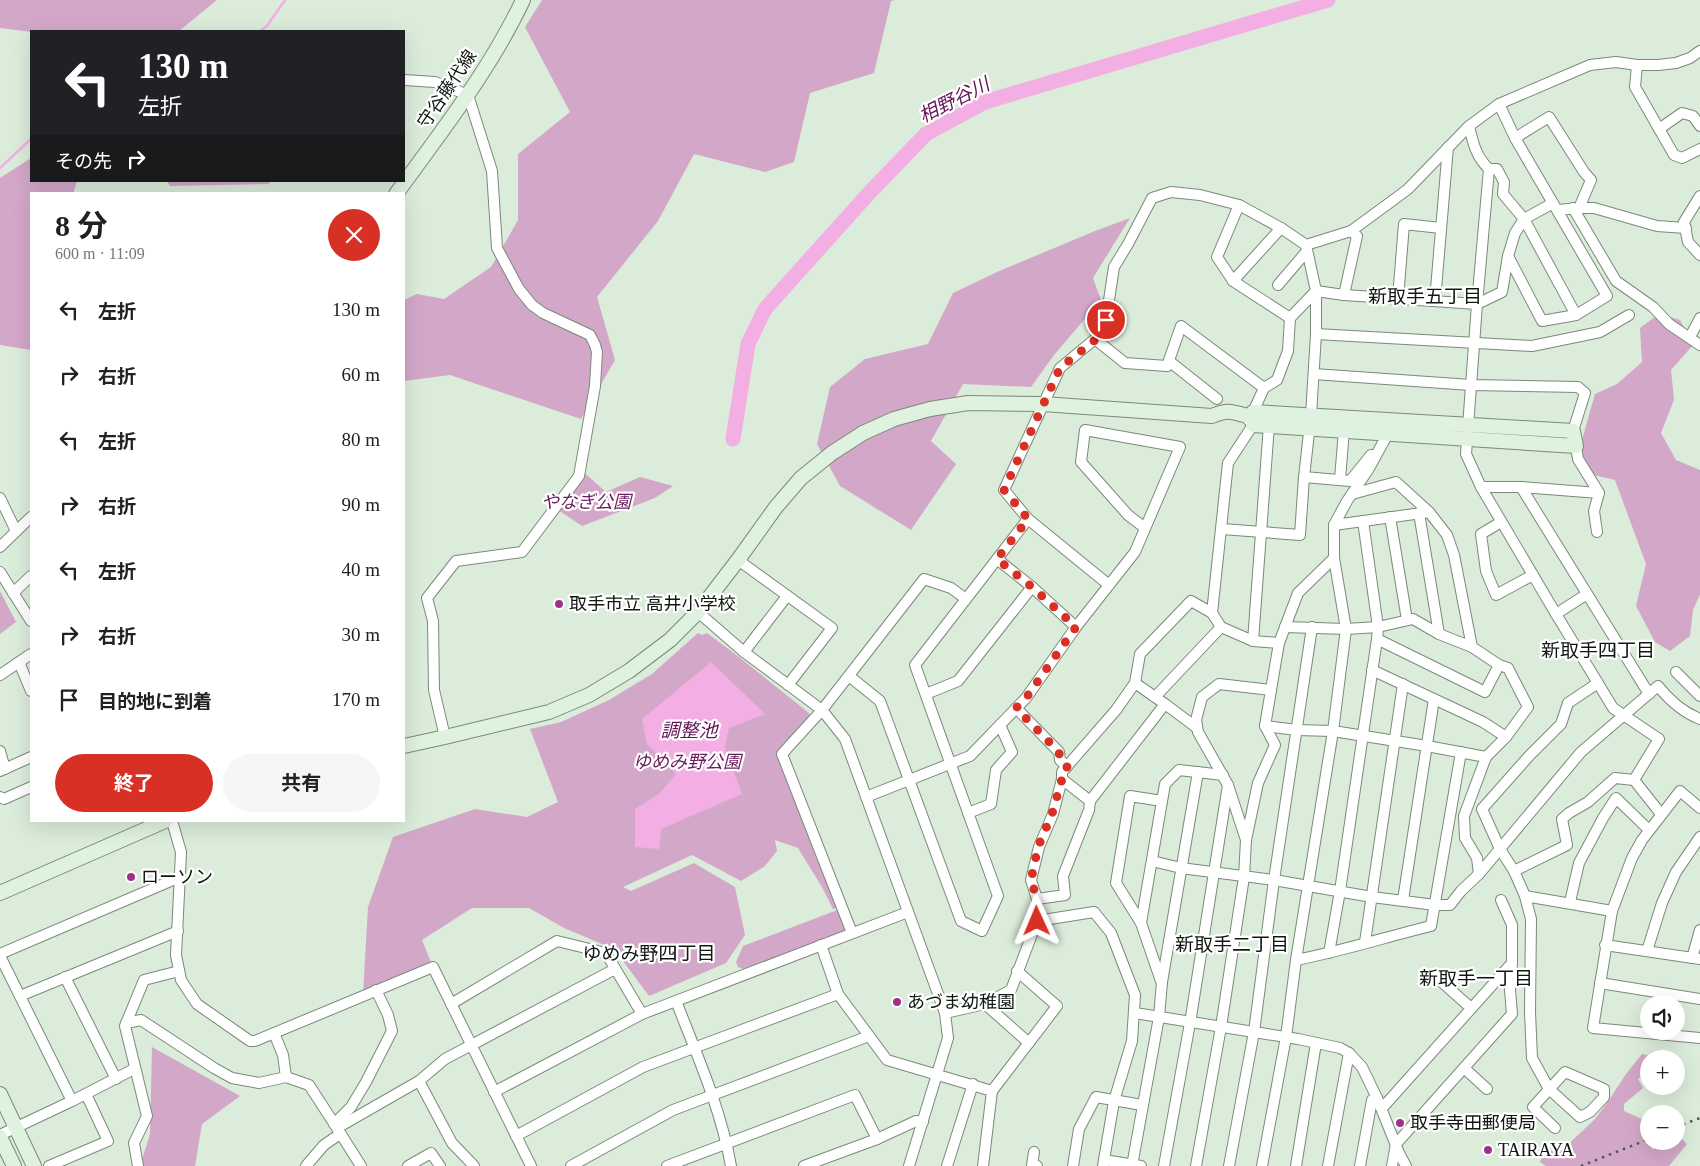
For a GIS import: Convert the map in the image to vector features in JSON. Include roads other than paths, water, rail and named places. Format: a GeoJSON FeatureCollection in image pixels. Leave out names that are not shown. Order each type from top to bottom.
{"type":"FeatureCollection","features":[{"type":"Feature","properties":{"kind":"street","name":"守谷藤代線"},"geometry":{"type":"LineString","coordinates":[[405,182],[468,94],[523,0]]}},
{"type":"Feature","properties":{"kind":"street"},"geometry":{"type":"LineString","coordinates":[[1278,285],[1306,248],[1350,230],[1408,189],[1469,126],[1499,104],[1590,65],[1616,62],[1658,66],[1690,58],[1700,51]]}},
{"type":"Feature","properties":{"kind":"street"},"geometry":{"type":"LineString","coordinates":[[1637,65],[1635,87],[1674,155],[1682,158],[1700,149]]}},
{"type":"Feature","properties":{"kind":"street"},"geometry":{"type":"LineString","coordinates":[[405,80],[435,82],[468,94],[492,171],[498,248],[519,289],[532,305],[543,313],[590,335],[596,344],[597,352],[595,386],[579,476],[522,552],[456,561],[427,598],[433,621],[434,690],[446,737]]}},
{"type":"Feature","properties":{"kind":"street"},"geometry":{"type":"LineString","coordinates":[[1499,104],[1515,138],[1607,296],[1576,315],[1542,321],[1508,256]]}},
{"type":"Feature","properties":{"kind":"street"},"geometry":{"type":"LineString","coordinates":[[1659,128],[1682,113],[1693,116],[1700,126]]}},
{"type":"Feature","properties":{"kind":"street"},"geometry":{"type":"LineString","coordinates":[[1515,138],[1549,117],[1591,180],[1576,208]]}},
{"type":"Feature","properties":{"kind":"street"},"geometry":{"type":"LineString","coordinates":[[1469,126],[1476,153],[1481,162],[1488,169],[1498,169],[1504,182],[1503,194],[1524,220],[1576,315]]}},
{"type":"Feature","properties":{"kind":"street"},"geometry":{"type":"LineString","coordinates":[[1435,301],[1448,147]]}},
{"type":"Feature","properties":{"kind":"street"},"geometry":{"type":"LineString","coordinates":[[1488,169],[1466,454],[1481,487],[1501,522],[1614,708],[1660,739],[1634,780]]}},
{"type":"Feature","properties":{"kind":"street"},"geometry":{"type":"LineString","coordinates":[[1109,586],[1028,519],[1004,490],[1060,368],[1095,340],[1106,320],[1114,267],[1152,198],[1171,192],[1200,195],[1239,205],[1281,228],[1306,248],[1316,291],[1314,374],[1300,535],[1222,529]]}},
{"type":"Feature","properties":{"kind":"street"},"geometry":{"type":"LineString","coordinates":[[1700,196],[1684,222],[1688,242],[1700,254]]}},
{"type":"Feature","properties":{"kind":"street"},"geometry":{"type":"LineString","coordinates":[[1239,205],[1217,257],[1233,281],[1290,318]]}},
{"type":"Feature","properties":{"kind":"street"},"geometry":{"type":"LineString","coordinates":[[1316,291],[1344,295],[1477,304],[1502,292],[1508,256],[1515,233],[1524,220],[1555,207],[1594,208],[1657,226],[1686,228]]}},
{"type":"Feature","properties":{"kind":"street"},"geometry":{"type":"LineString","coordinates":[[1576,208],[1616,281],[1653,307],[1669,324],[1700,345]]}},
{"type":"Feature","properties":{"kind":"street"},"geometry":{"type":"LineString","coordinates":[[1398,298],[1404,224],[1441,228]]}},
{"type":"Feature","properties":{"kind":"street"},"geometry":{"type":"LineString","coordinates":[[1233,281],[1281,228]]}},
{"type":"Feature","properties":{"kind":"street"},"geometry":{"type":"LineString","coordinates":[[1344,295],[1357,236],[1350,230]]}},
{"type":"Feature","properties":{"kind":"street"},"geometry":{"type":"LineString","coordinates":[[1212,613],[1228,463],[1264,388],[1278,380],[1288,351],[1290,318],[1316,291]]}},
{"type":"Feature","properties":{"kind":"street"},"geometry":{"type":"LineString","coordinates":[[1316,334],[1532,346],[1600,332],[1629,315]]}},
{"type":"Feature","properties":{"kind":"street"},"geometry":{"type":"LineString","coordinates":[[1690,337],[1700,318]]}},
{"type":"Feature","properties":{"kind":"street"},"geometry":{"type":"LineString","coordinates":[[1095,340],[1125,363],[1167,366],[1182,326],[1264,388]]}},
{"type":"Feature","properties":{"kind":"street"},"geometry":{"type":"LineString","coordinates":[[1169,360],[1217,398]]}},
{"type":"Feature","properties":{"kind":"street"},"geometry":{"type":"LineString","coordinates":[[1314,374],[1471,384],[1578,387],[1585,393],[1573,431],[1578,459],[1599,493],[1594,511],[1597,532]]}},
{"type":"Feature","properties":{"kind":"street"},"geometry":{"type":"LineString","coordinates":[[405,746],[549,712],[589,695],[630,671],[663,646],[698,612],[776,507],[801,478],[863,433],[894,419],[930,409],[968,403],[1043,404],[1212,416],[1230,411],[1269,425],[1395,420],[1576,446]]}},
{"type":"Feature","properties":{"kind":"street"},"geometry":{"type":"LineString","coordinates":[[1250,417],[1310,422],[1344,430],[1389,433],[1573,431]]}},
{"type":"Feature","properties":{"kind":"street"},"geometry":{"type":"LineString","coordinates":[[1262,1166],[1286,1037],[1296,960],[1333,731],[1346,629],[1334,558],[1334,525],[1368,470],[1395,420]]}},
{"type":"Feature","properties":{"kind":"street"},"geometry":{"type":"LineString","coordinates":[[1253,641],[1269,425]]}},
{"type":"Feature","properties":{"kind":"street"},"geometry":{"type":"LineString","coordinates":[[866,797],[970,756],[1026,698],[1076,627],[1135,552],[1180,447],[1085,430],[1081,462],[1128,515],[1145,528]]}},
{"type":"Feature","properties":{"kind":"street"},"geometry":{"type":"LineString","coordinates":[[1340,479],[1344,430]]}},
{"type":"Feature","properties":{"kind":"street"},"geometry":{"type":"LineString","coordinates":[[1304,477],[1350,481],[1371,455]]}},
{"type":"Feature","properties":{"kind":"street"},"geometry":{"type":"LineString","coordinates":[[1352,494],[1396,482],[1447,535],[1454,555],[1472,647]]}},
{"type":"Feature","properties":{"kind":"street"},"geometry":{"type":"LineString","coordinates":[[1481,487],[1521,487],[1599,493]]}},
{"type":"Feature","properties":{"kind":"street"},"geometry":{"type":"LineString","coordinates":[[1521,487],[1649,694]]}},
{"type":"Feature","properties":{"kind":"street"},"geometry":{"type":"LineString","coordinates":[[0,498],[16,531]]}},
{"type":"Feature","properties":{"kind":"street"},"geometry":{"type":"LineString","coordinates":[[1334,525],[1424,512]]}},
{"type":"Feature","properties":{"kind":"street"},"geometry":{"type":"LineString","coordinates":[[1424,512],[1439,634]]}},
{"type":"Feature","properties":{"kind":"street"},"geometry":{"type":"LineString","coordinates":[[1390,517],[1407,620]]}},
{"type":"Feature","properties":{"kind":"street"},"geometry":{"type":"LineString","coordinates":[[0,547],[30,518]]}},
{"type":"Feature","properties":{"kind":"street"},"geometry":{"type":"LineString","coordinates":[[849,676],[880,701],[961,921],[982,931],[998,896],[915,664],[1028,519]]}},
{"type":"Feature","properties":{"kind":"street"},"geometry":{"type":"LineString","coordinates":[[1329,953],[1340,891],[1378,627],[1363,521]]}},
{"type":"Feature","properties":{"kind":"street"},"geometry":{"type":"LineString","coordinates":[[1501,522],[1481,534],[1486,571],[1496,595],[1533,575]]}},
{"type":"Feature","properties":{"kind":"street"},"geometry":{"type":"LineString","coordinates":[[1196,1166],[1221,1028],[1244,877],[1246,840],[1258,783],[1275,745],[1265,726],[1279,643],[1298,593],[1334,558]]}},
{"type":"Feature","properties":{"kind":"street"},"geometry":{"type":"LineString","coordinates":[[997,559],[1032,587],[1076,627]]}},
{"type":"Feature","properties":{"kind":"street"},"geometry":{"type":"LineString","coordinates":[[738,560],[832,628],[788,685]]}},
{"type":"Feature","properties":{"kind":"street"},"geometry":{"type":"LineString","coordinates":[[0,572],[30,619]]}},
{"type":"Feature","properties":{"kind":"street"},"geometry":{"type":"LineString","coordinates":[[13,593],[30,577]]}},
{"type":"Feature","properties":{"kind":"street"},"geometry":{"type":"LineString","coordinates":[[852,933],[782,754],[822,710],[924,579],[951,588],[966,599]]}},
{"type":"Feature","properties":{"kind":"street"},"geometry":{"type":"LineString","coordinates":[[926,694],[958,681],[1032,587]]}},
{"type":"Feature","properties":{"kind":"street"},"geometry":{"type":"LineString","coordinates":[[1556,614],[1587,594]]}},
{"type":"Feature","properties":{"kind":"street"},"geometry":{"type":"LineString","coordinates":[[744,652],[787,596]]}},
{"type":"Feature","properties":{"kind":"street"},"geometry":{"type":"LineString","coordinates":[[945,1013],[985,1004],[1010,990],[1037,921],[1037,899],[1031,880],[1038,847],[1052,814],[1062,779],[1062,772],[1116,710],[1135,682],[1140,654],[1191,601],[1212,613],[1221,627],[1253,641],[1279,643]]}},
{"type":"Feature","properties":{"kind":"street"},"geometry":{"type":"LineString","coordinates":[[698,612],[744,652],[822,710],[845,739],[945,1013],[948,1038],[908,1166]]}},
{"type":"Feature","properties":{"kind":"street"},"geometry":{"type":"LineString","coordinates":[[1285,627],[1346,629],[1378,627],[1413,619],[1439,634],[1472,647],[1499,665],[1508,668],[1528,707],[1506,737],[1486,757],[1464,816],[1465,838],[1477,858],[1479,874]]}},
{"type":"Feature","properties":{"kind":"street"},"geometry":{"type":"LineString","coordinates":[[1156,697],[1221,627]]}},
{"type":"Feature","properties":{"kind":"street"},"geometry":{"type":"LineString","coordinates":[[1229,1166],[1254,1032],[1274,880],[1312,628]]}},
{"type":"Feature","properties":{"kind":"street"},"geometry":{"type":"LineString","coordinates":[[1377,639],[1485,692],[1499,665]]}},
{"type":"Feature","properties":{"kind":"street"},"geometry":{"type":"LineString","coordinates":[[0,675],[30,655]]}},
{"type":"Feature","properties":{"kind":"street"},"geometry":{"type":"LineString","coordinates":[[19,662],[30,689]]}},
{"type":"Feature","properties":{"kind":"street"},"geometry":{"type":"LineString","coordinates":[[1372,670],[1483,722],[1506,737]]}},
{"type":"Feature","properties":{"kind":"street"},"geometry":{"type":"LineString","coordinates":[[1676,672],[1700,696]]}},
{"type":"Feature","properties":{"kind":"street"},"geometry":{"type":"LineString","coordinates":[[1135,682],[1197,728]]}},
{"type":"Feature","properties":{"kind":"street"},"geometry":{"type":"LineString","coordinates":[[1554,1128],[1533,1107],[1549,1088],[1565,1072],[1604,1089],[1604,1097],[1590,1112],[1580,1116],[1549,1088],[1532,1058],[1530,1014],[1531,922],[1525,896],[1514,871],[1500,849],[1482,809],[1529,756],[1561,724],[1568,703],[1598,683]]}},
{"type":"Feature","properties":{"kind":"street"},"geometry":{"type":"LineString","coordinates":[[1246,840],[1228,785],[1198,732],[1196,720],[1202,697],[1219,684],[1271,690]]}},
{"type":"Feature","properties":{"kind":"street"},"geometry":{"type":"LineString","coordinates":[[1365,942],[1403,684]]}},
{"type":"Feature","properties":{"kind":"street"},"geometry":{"type":"LineString","coordinates":[[1152,862],[1372,897],[1435,905],[1450,905],[1461,891],[1479,874],[1581,752],[1658,686],[1672,703],[1700,719]]}},
{"type":"Feature","properties":{"kind":"street"},"geometry":{"type":"LineString","coordinates":[[1402,900],[1434,699]]}},
{"type":"Feature","properties":{"kind":"street"},"geometry":{"type":"LineString","coordinates":[[1037,899],[1065,894],[1063,876],[1089,810],[1090,801],[1165,704]]}},
{"type":"Feature","properties":{"kind":"street"},"geometry":{"type":"LineString","coordinates":[[1016,708],[1059,752],[1060,760],[1067,767]]}},
{"type":"Feature","properties":{"kind":"street"},"geometry":{"type":"LineString","coordinates":[[968,812],[991,804],[996,770],[1012,752],[1000,725]]}},
{"type":"Feature","properties":{"kind":"street"},"geometry":{"type":"LineString","coordinates":[[1265,726],[1297,730],[1333,731],[1486,757]]}},
{"type":"Feature","properties":{"kind":"street"},"geometry":{"type":"LineString","coordinates":[[0,751],[3,770],[30,757]]}},
{"type":"Feature","properties":{"kind":"street"},"geometry":{"type":"LineString","coordinates":[[1296,960],[1431,926],[1460,752]]}},
{"type":"Feature","properties":{"kind":"street"},"geometry":{"type":"LineString","coordinates":[[1141,924],[1165,784],[1179,770],[1223,775]]}},
{"type":"Feature","properties":{"kind":"street"},"geometry":{"type":"LineString","coordinates":[[1037,921],[1094,912],[1111,933],[1135,995],[1135,1013],[1132,1041],[1114,1101],[1103,1163],[1135,1165],[1142,1105],[1159,1017],[1162,982],[1198,772]]}},
{"type":"Feature","properties":{"kind":"street"},"geometry":{"type":"LineString","coordinates":[[1514,871],[1567,845],[1562,820],[1569,812],[1588,802],[1614,778],[1634,780],[1661,814]]}},
{"type":"Feature","properties":{"kind":"street"},"geometry":{"type":"LineString","coordinates":[[1062,779],[1090,801]]}},
{"type":"Feature","properties":{"kind":"street"},"geometry":{"type":"LineString","coordinates":[[1164,1166],[1190,1023],[1228,785]]}},
{"type":"Feature","properties":{"kind":"street"},"geometry":{"type":"LineString","coordinates":[[0,797],[4,799],[30,787]]}},
{"type":"Feature","properties":{"kind":"street"},"geometry":{"type":"LineString","coordinates":[[1700,808],[1680,790],[1649,830],[1632,858],[1612,911],[1593,1028],[1700,1038]]}},
{"type":"Feature","properties":{"kind":"street"},"geometry":{"type":"LineString","coordinates":[[1162,801],[1130,796],[1116,883],[1141,924],[1162,982]]}},
{"type":"Feature","properties":{"kind":"street"},"geometry":{"type":"LineString","coordinates":[[1570,902],[1579,863],[1616,798],[1649,830]]}},
{"type":"Feature","properties":{"kind":"street"},"geometry":{"type":"LineString","coordinates":[[0,893],[164,822]]}},
{"type":"Feature","properties":{"kind":"street"},"geometry":{"type":"LineString","coordinates":[[172,822],[181,852],[176,955],[178,971],[189,994],[197,1004],[250,1041],[255,1041],[434,967],[531,1166]]}},
{"type":"Feature","properties":{"kind":"street"},"geometry":{"type":"LineString","coordinates":[[1647,951],[1662,903],[1672,880],[1700,837]]}},
{"type":"Feature","properties":{"kind":"street"},"geometry":{"type":"LineString","coordinates":[[72,1102],[0,955],[180,877]]}},
{"type":"Feature","properties":{"kind":"street"},"geometry":{"type":"LineString","coordinates":[[1525,896],[1570,902],[1612,911]]}},
{"type":"Feature","properties":{"kind":"street"},"geometry":{"type":"LineString","coordinates":[[1392,1166],[1396,1144],[1512,1014],[1510,990],[1512,925],[1501,900]]}},
{"type":"Feature","properties":{"kind":"street"},"geometry":{"type":"LineString","coordinates":[[494,1092],[642,1014],[908,912]]}},
{"type":"Feature","properties":{"kind":"street"},"geometry":{"type":"LineString","coordinates":[[1512,925],[1531,922]]}},
{"type":"Feature","properties":{"kind":"street"},"geometry":{"type":"LineString","coordinates":[[1605,945],[1696,958],[1700,930]]}},
{"type":"Feature","properties":{"kind":"street"},"geometry":{"type":"LineString","coordinates":[[20,996],[178,931]]}},
{"type":"Feature","properties":{"kind":"street"},"geometry":{"type":"LineString","coordinates":[[451,1004],[557,941],[606,953],[642,1014]]}},
{"type":"Feature","properties":{"kind":"street"},"geometry":{"type":"LineString","coordinates":[[821,945],[838,994],[887,1060],[992,1091]]}},
{"type":"Feature","properties":{"kind":"street"},"geometry":{"type":"LineString","coordinates":[[1381,1108],[1512,963]]}},
{"type":"Feature","properties":{"kind":"street"},"geometry":{"type":"LineString","coordinates":[[337,1129],[419,1081],[445,1059],[615,968]]}},
{"type":"Feature","properties":{"kind":"street"},"geometry":{"type":"LineString","coordinates":[[138,1166],[134,1143],[146,1116],[125,1026],[144,980],[178,971]]}},
{"type":"Feature","properties":{"kind":"street"},"geometry":{"type":"LineString","coordinates":[[982,1166],[992,1091],[1057,1006],[1017,971]]}},
{"type":"Feature","properties":{"kind":"street"},"geometry":{"type":"LineString","coordinates":[[1435,976],[1471,1008]]}},
{"type":"Feature","properties":{"kind":"street"},"geometry":{"type":"LineString","coordinates":[[65,977],[116,1079]]}},
{"type":"Feature","properties":{"kind":"street"},"geometry":{"type":"LineString","coordinates":[[1600,983],[1700,999]]}},
{"type":"Feature","properties":{"kind":"street"},"geometry":{"type":"LineString","coordinates":[[306,1166],[337,1129],[374,1066],[392,1030],[376,990]]}},
{"type":"Feature","properties":{"kind":"street"},"geometry":{"type":"LineString","coordinates":[[516,1136],[643,1067],[838,994]]}},
{"type":"Feature","properties":{"kind":"street"},"geometry":{"type":"LineString","coordinates":[[676,1001],[712,1096],[727,1143],[731,1166]]}},
{"type":"Feature","properties":{"kind":"street"},"geometry":{"type":"LineString","coordinates":[[985,1004],[1029,1043]]}},
{"type":"Feature","properties":{"kind":"street"},"geometry":{"type":"LineString","coordinates":[[1135,1013],[1286,1037],[1340,1048],[1350,1052],[1362,1067],[1406,1166]]}},
{"type":"Feature","properties":{"kind":"street"},"geometry":{"type":"LineString","coordinates":[[1512,1014],[1530,1014]]}},
{"type":"Feature","properties":{"kind":"street"},"geometry":{"type":"LineString","coordinates":[[126,1023],[141,1020],[232,1078],[259,1083],[286,1077],[309,1085],[362,1166]]}},
{"type":"Feature","properties":{"kind":"street"},"geometry":{"type":"LineString","coordinates":[[274,1033],[283,1055],[286,1077]]}},
{"type":"Feature","properties":{"kind":"street"},"geometry":{"type":"LineString","coordinates":[[571,1166],[673,1110],[869,1036]]}},
{"type":"Feature","properties":{"kind":"street"},"geometry":{"type":"LineString","coordinates":[[1296,1166],[1316,1043]]}},
{"type":"Feature","properties":{"kind":"street"},"geometry":{"type":"LineString","coordinates":[[1328,1166],[1350,1052]]}},
{"type":"Feature","properties":{"kind":"street"},"geometry":{"type":"LineString","coordinates":[[1464,1068],[1487,1089]]}},
{"type":"Feature","properties":{"kind":"street"},"geometry":{"type":"LineString","coordinates":[[14,1166],[0,1136],[72,1102],[134,1069]]}},
{"type":"Feature","properties":{"kind":"street"},"geometry":{"type":"LineString","coordinates":[[419,1081],[452,1143],[474,1166]]}},
{"type":"Feature","properties":{"kind":"street"},"geometry":{"type":"LineString","coordinates":[[947,1166],[973,1084]]}},
{"type":"Feature","properties":{"kind":"street"},"geometry":{"type":"LineString","coordinates":[[0,1094],[34,1166]]}},
{"type":"Feature","properties":{"kind":"street"},"geometry":{"type":"LineString","coordinates":[[49,1166],[108,1141],[86,1094]]}},
{"type":"Feature","properties":{"kind":"street"},"geometry":{"type":"LineString","coordinates":[[667,1166],[855,1095],[876,1139]]}},
{"type":"Feature","properties":{"kind":"street"},"geometry":{"type":"LineString","coordinates":[[1073,1166],[1079,1129],[1096,1097],[1142,1105]]}},
{"type":"Feature","properties":{"kind":"street"},"geometry":{"type":"LineString","coordinates":[[1360,1166],[1372,1100],[1377,1098]]}},
{"type":"Feature","properties":{"kind":"street"},"geometry":{"type":"LineString","coordinates":[[804,1166],[876,1139],[916,1121],[923,1122]]}},
{"type":"Feature","properties":{"kind":"street"},"geometry":{"type":"LineString","coordinates":[[1034,1152],[1032,1165],[1037,1166]]}},
{"type":"Feature","properties":{"kind":"street"},"geometry":{"type":"LineString","coordinates":[[408,1166],[431,1153],[440,1166]]}},
{"type":"Feature","properties":{"kind":"water","name":"調整池"},"geometry":{"type":"Polygon","coordinates":[[[711,662],[765,714],[729,728],[725,748],[742,794],[661,829],[659,849],[635,847],[635,809],[659,794],[676,774],[647,744],[642,719],[711,662]]]}},
{"type":"Feature","properties":{"kind":"waterway"},"geometry":{"type":"LineString","coordinates":[[261,30],[267,26],[285,0]]}},
{"type":"Feature","properties":{"kind":"waterway","name":"相野谷川"},"geometry":{"type":"LineString","coordinates":[[733,439],[748,344],[765,309],[870,192],[926,134],[985,102],[1328,0]]}},
{"type":"Feature","properties":{"kind":"waterway"},"geometry":{"type":"LineString","coordinates":[[0,168],[30,140]]}},
{"type":"Feature","properties":{"kind":"railway"},"geometry":{"type":"LineString","coordinates":[[1685,1124],[1700,1118]]}},
{"type":"Feature","properties":{"kind":"railway"},"geometry":{"type":"LineString","coordinates":[[1581,1166],[1640,1143]]}},
{"type":"Feature","properties":{"kind":"place","name":"取手市立 高井小学校"},"geometry":{"type":"Point","coordinates":[559,604]}},
{"type":"Feature","properties":{"kind":"place","name":"ローソン"},"geometry":{"type":"Point","coordinates":[131,877]}},
{"type":"Feature","properties":{"kind":"place","name":"あづま幼稚園"},"geometry":{"type":"Point","coordinates":[897,1002]}},
{"type":"Feature","properties":{"kind":"place","name":"取手寺田郵便局"},"geometry":{"type":"Point","coordinates":[1400,1123]}},
{"type":"Feature","properties":{"kind":"place","name":"TAIRAYA"},"geometry":{"type":"Point","coordinates":[1488,1150]}},
{"type":"Feature","properties":{"kind":"district","name":"新取手五丁目"},"geometry":{"type":"Point","coordinates":[1425,296]}},
{"type":"Feature","properties":{"kind":"district","name":"新取手四丁目"},"geometry":{"type":"Point","coordinates":[1598,650]}},
{"type":"Feature","properties":{"kind":"district","name":"新取手二丁目"},"geometry":{"type":"Point","coordinates":[1232,944]}},
{"type":"Feature","properties":{"kind":"district","name":"ゆめみ野四丁目"},"geometry":{"type":"Point","coordinates":[649,953]}},
{"type":"Feature","properties":{"kind":"district","name":"新取手一丁目"},"geometry":{"type":"Point","coordinates":[1476,978]}},
{"type":"Feature","properties":{"kind":"park label","name":"やなぎ公園"},"geometry":{"type":"Point","coordinates":[586,502]}},
{"type":"Feature","properties":{"kind":"park label","name":"ゆめみ野公園"},"geometry":{"type":"Point","coordinates":[687,762]}}]}
